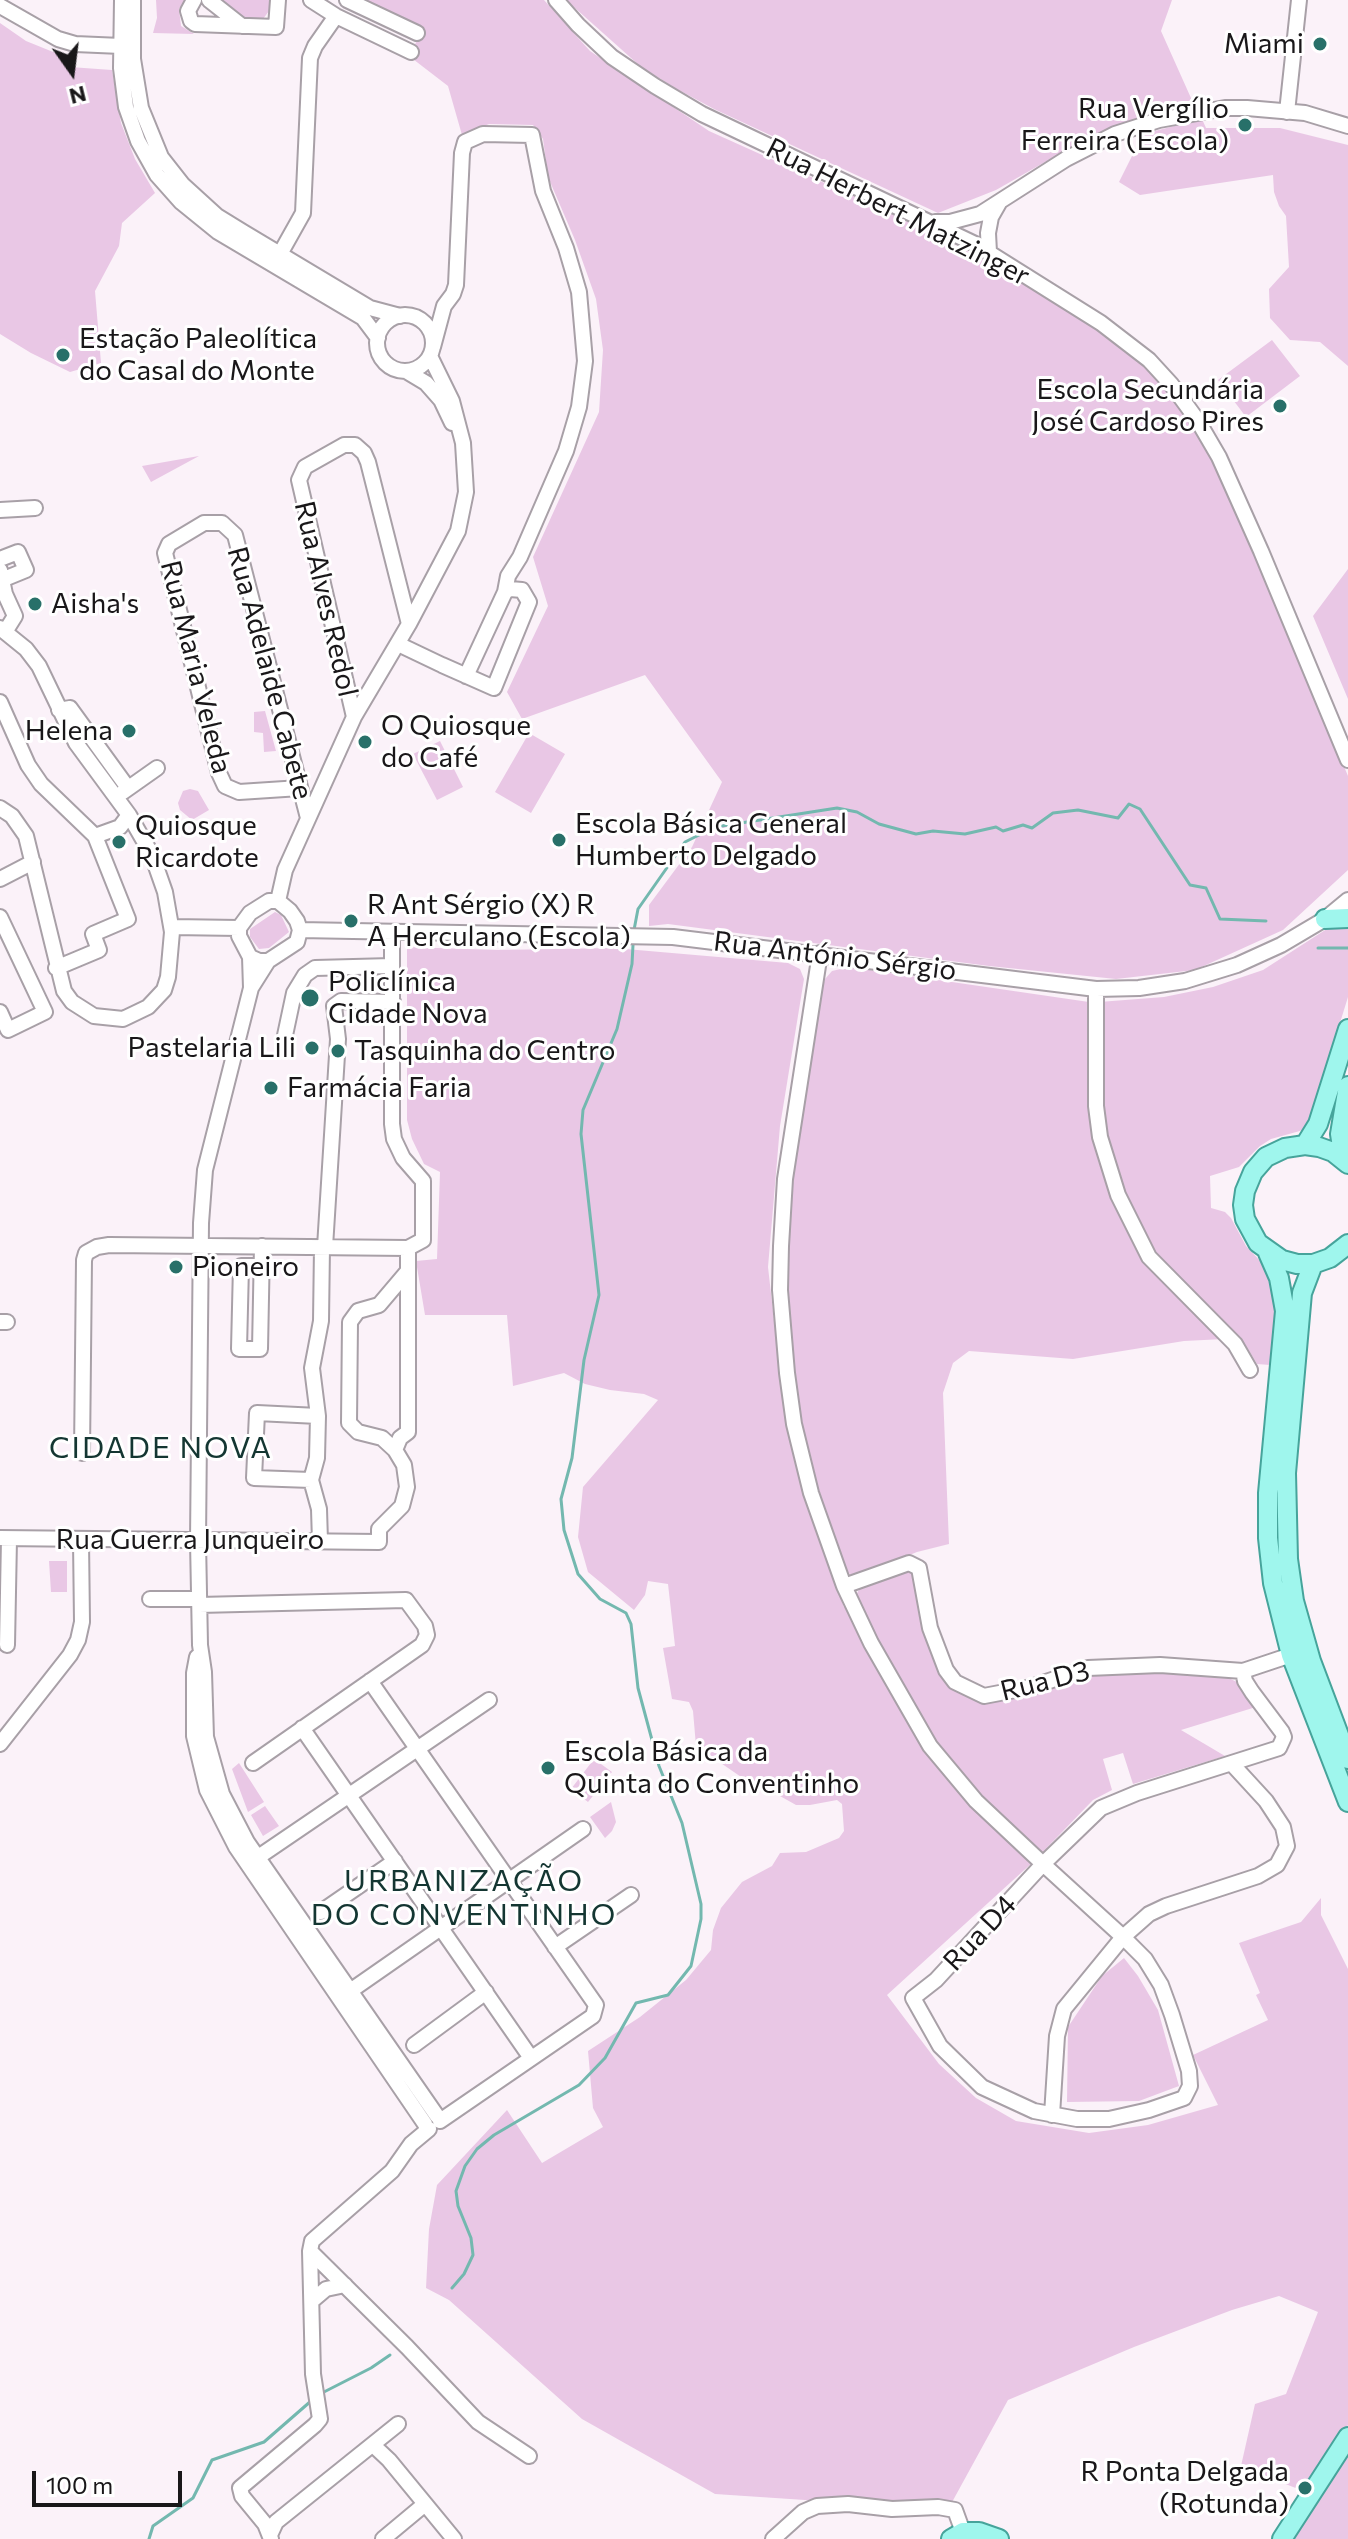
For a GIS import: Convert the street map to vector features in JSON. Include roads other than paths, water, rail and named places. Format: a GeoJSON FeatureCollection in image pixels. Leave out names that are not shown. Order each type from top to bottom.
{"type":"FeatureCollection","features":[{"type":"Feature","properties":{"kind":"main road"},"geometry":{"type":"LineString","coordinates":[[1325,919],[1348,918]]}},
{"type":"Feature","properties":{"kind":"main road"},"geometry":{"type":"LineString","coordinates":[[1305,1145],[1318,1124],[1348,1029]]}},
{"type":"Feature","properties":{"kind":"main road"},"geometry":{"type":"LineString","coordinates":[[1346,1162],[1340,1134],[1348,1086]]}},
{"type":"Feature","properties":{"kind":"main road"},"geometry":{"type":"LineString","coordinates":[[1346,1162],[1319,1147],[1305,1145],[1285,1148],[1266,1157],[1253,1172],[1245,1191],[1245,1219],[1250,1232],[1268,1253],[1279,1278],[1285,1311],[1268,1493],[1268,1538],[1276,1598],[1291,1655],[1348,1802]]}},
{"type":"Feature","properties":{"kind":"main road"},"geometry":{"type":"LineString","coordinates":[[1268,1253],[1297,1264],[1313,1264],[1330,1258],[1348,1244]]}},
{"type":"Feature","properties":{"kind":"main road"},"geometry":{"type":"LineString","coordinates":[[1313,1264],[1302,1293],[1286,1473],[1287,1546],[1300,1624],[1348,1759]]}},
{"type":"Feature","properties":{"kind":"main road"},"geometry":{"type":"LineString","coordinates":[[1282,2539],[1348,2437]]}},
{"type":"Feature","properties":{"kind":"main road"},"geometry":{"type":"LineString","coordinates":[[957,2536],[979,2532],[999,2539]]}},
{"type":"Feature","properties":{"kind":"street"},"geometry":{"type":"LineString","coordinates":[[122,0],[123,89],[132,124],[149,162],[170,190],[218,232],[363,318],[378,338],[384,361],[426,383],[441,400],[464,454]]}},
{"type":"Feature","properties":{"kind":"street"},"geometry":{"type":"LineString","coordinates":[[133,0],[133,59],[138,92],[146,124],[161,157],[183,185],[217,216],[370,308],[418,318],[430,330],[431,352],[458,416],[466,492],[458,531],[398,644],[354,717],[285,870],[278,901]]}},
{"type":"Feature","properties":{"kind":"street"},"geometry":{"type":"LineString","coordinates":[[194,0],[188,11],[195,24],[276,27],[278,0]]}},
{"type":"Feature","properties":{"kind":"street"},"geometry":{"type":"LineString","coordinates":[[209,0],[242,26]]}},
{"type":"Feature","properties":{"kind":"street"},"geometry":{"type":"LineString","coordinates":[[311,0],[336,16],[411,52]]}},
{"type":"Feature","properties":{"kind":"street"},"geometry":{"type":"LineString","coordinates":[[347,0],[417,33]]}},
{"type":"Feature","properties":{"kind":"street","name":"Rua Herbert Matzinger"},"geometry":{"type":"LineString","coordinates":[[556,0],[612,57],[702,114],[989,252],[1125,339],[1171,384],[1198,421],[1241,503],[1348,760]]}},
{"type":"Feature","properties":{"kind":"street"},"geometry":{"type":"LineString","coordinates":[[1287,112],[1299,0]]}},
{"type":"Feature","properties":{"kind":"street"},"geometry":{"type":"LineString","coordinates":[[0,6],[58,39],[75,44],[121,46]]}},
{"type":"Feature","properties":{"kind":"street"},"geometry":{"type":"LineString","coordinates":[[280,254],[303,213],[310,58],[336,16]]}},
{"type":"Feature","properties":{"kind":"street"},"geometry":{"type":"LineString","coordinates":[[931,222],[950,222],[980,214],[1066,159],[1115,134],[1159,120],[1225,108],[1305,113],[1348,126]]}},
{"type":"Feature","properties":{"kind":"street"},"geometry":{"type":"LineString","coordinates":[[406,371],[420,366],[431,352],[444,306],[456,285],[462,153],[469,138],[483,134],[532,135],[543,191],[566,248],[579,292],[585,361],[579,407],[566,451],[466,676]]}},
{"type":"Feature","properties":{"kind":"street"},"geometry":{"type":"LineString","coordinates":[[989,252],[991,217],[1001,200]]}},
{"type":"Feature","properties":{"kind":"street"},"geometry":{"type":"LineString","coordinates":[[968,241],[980,214]]}},
{"type":"Feature","properties":{"kind":"street"},"geometry":{"type":"LineString","coordinates":[[378,338],[386,323],[405,315],[427,314],[444,306]]}},
{"type":"Feature","properties":{"kind":"street","name":"Rua Alves Redol"},"geometry":{"type":"LineString","coordinates":[[354,717],[300,487],[301,473],[305,467],[344,445],[355,445],[368,462],[409,624]]}},
{"type":"Feature","properties":{"kind":"street"},"geometry":{"type":"LineString","coordinates":[[0,510],[35,508]]}},
{"type":"Feature","properties":{"kind":"street","name":"Rua Adelaide Cabete"},"geometry":{"type":"LineString","coordinates":[[188,532],[213,521],[222,523],[235,535],[308,818]]}},
{"type":"Feature","properties":{"kind":"street","name":"Rua Maria Veleda"},"geometry":{"type":"LineString","coordinates":[[188,532],[169,544],[165,553],[219,773],[225,786],[239,792],[300,788]]}},
{"type":"Feature","properties":{"kind":"street"},"geometry":{"type":"LineString","coordinates":[[0,559],[18,552],[26,570],[2,574],[5,594],[15,616],[3,630],[26,649],[39,666],[76,743],[122,792],[129,815],[152,855],[165,892],[172,927],[171,965],[164,990],[148,1007],[137,1014],[109,1019],[81,1009],[64,991],[56,968],[33,862],[21,826],[0,808]]}},
{"type":"Feature","properties":{"kind":"street"},"geometry":{"type":"LineString","coordinates":[[398,644],[494,688],[529,602],[517,572],[520,557]]}},
{"type":"Feature","properties":{"kind":"street"},"geometry":{"type":"LineString","coordinates":[[505,592],[522,590]]}},
{"type":"Feature","properties":{"kind":"street"},"geometry":{"type":"LineString","coordinates":[[0,702],[28,765],[41,784],[95,836],[128,919],[93,934],[99,950],[56,968]]}},
{"type":"Feature","properties":{"kind":"street"},"geometry":{"type":"LineString","coordinates":[[122,792],[157,768]]}},
{"type":"Feature","properties":{"kind":"street"},"geometry":{"type":"LineString","coordinates":[[95,836],[120,827],[129,815]]}},
{"type":"Feature","properties":{"kind":"street"},"geometry":{"type":"LineString","coordinates":[[0,879],[33,862]]}},
{"type":"Feature","properties":{"kind":"street","name":"Rua António Sérgio"},"geometry":{"type":"LineString","coordinates":[[300,930],[673,937],[1096,989],[1139,988],[1185,981],[1237,965],[1281,945],[1325,919],[1348,900]]}},
{"type":"Feature","properties":{"kind":"street"},"geometry":{"type":"LineString","coordinates":[[251,988],[268,961],[297,942],[300,930],[290,911],[278,901],[269,901],[250,913],[239,928],[239,936],[250,957],[251,988],[205,1170],[201,1245],[198,1541],[206,1737],[222,1794],[252,1861],[433,2123]]}},
{"type":"Feature","properties":{"kind":"street"},"geometry":{"type":"LineString","coordinates":[[0,917],[45,1012],[8,1030],[0,1012]]}},
{"type":"Feature","properties":{"kind":"street"},"geometry":{"type":"LineString","coordinates":[[172,927],[239,928]]}},
{"type":"Feature","properties":{"kind":"street"},"geometry":{"type":"LineString","coordinates":[[82,1453],[86,1253],[109,1245],[408,1248],[423,1240],[423,1181],[403,1158],[394,1139],[392,1124],[392,932]]}},
{"type":"Feature","properties":{"kind":"street"},"geometry":{"type":"LineString","coordinates":[[820,953],[785,1179],[780,1290],[794,1424],[811,1493],[844,1586],[871,1643],[930,1746],[976,1801],[1123,1937],[1145,1959],[1161,1985],[1189,2071],[1190,2086],[1184,2098],[1149,2110],[1109,2119],[1052,2115],[1057,2036],[1064,2009],[1123,1937],[1149,1914],[1166,1906],[1258,1876],[1277,1865],[1287,1846],[1283,1827],[1266,1801],[1232,1764]]}},
{"type":"Feature","properties":{"kind":"street"},"geometry":{"type":"LineString","coordinates":[[250,957],[268,961]]}},
{"type":"Feature","properties":{"kind":"street"},"geometry":{"type":"LineString","coordinates":[[284,1040],[294,993],[305,975],[315,968],[392,966]]}},
{"type":"Feature","properties":{"kind":"street"},"geometry":{"type":"LineString","coordinates":[[1096,989],[1096,1106],[1100,1137],[1118,1195],[1149,1257],[1235,1344],[1250,1370]]}},
{"type":"Feature","properties":{"kind":"street"},"geometry":{"type":"LineString","coordinates":[[320,1541],[319,1509],[311,1480],[317,1458],[318,1416],[312,1368],[321,1321],[338,1039],[334,1006],[341,1001],[393,1002]]}},
{"type":"Feature","properties":{"kind":"street"},"geometry":{"type":"LineString","coordinates":[[261,1266],[241,1266],[239,1349],[260,1349],[262,1246]]}},
{"type":"Feature","properties":{"kind":"street"},"geometry":{"type":"LineString","coordinates":[[407,1271],[379,1305],[358,1311],[350,1322],[349,1423],[358,1432],[382,1438],[395,1450],[400,1438],[408,1432],[408,1248]]}},
{"type":"Feature","properties":{"kind":"street"},"geometry":{"type":"LineString","coordinates":[[311,1480],[254,1478],[257,1413],[318,1416]]}},
{"type":"Feature","properties":{"kind":"street","name":"Rua Guerra Junqueiro"},"geometry":{"type":"LineString","coordinates":[[5,1538],[379,1542],[379,1529],[402,1506],[407,1487],[404,1465],[395,1450]]}},
{"type":"Feature","properties":{"kind":"street"},"geometry":{"type":"LineString","coordinates":[[5,1538],[7,1645]]}},
{"type":"Feature","properties":{"kind":"street"},"geometry":{"type":"LineString","coordinates":[[0,1744],[70,1655],[78,1640],[82,1622],[81,1541]]}},
{"type":"Feature","properties":{"kind":"street","name":"Rua D3"},"geometry":{"type":"LineString","coordinates":[[844,1586],[909,1563],[919,1568],[930,1628],[946,1670],[955,1682],[984,1696],[1031,1687],[1088,1668],[1160,1665],[1243,1671],[1291,1655]]}},
{"type":"Feature","properties":{"kind":"street"},"geometry":{"type":"LineString","coordinates":[[150,1599],[199,1602],[406,1600],[425,1626],[427,1635],[422,1645],[253,1763]]}},
{"type":"Feature","properties":{"kind":"street","name":"Rua D4"},"geometry":{"type":"LineString","coordinates":[[1052,2115],[1034,2111],[982,2087],[940,2046],[913,1998],[936,1980],[1043,1864],[1101,1808],[1137,1793],[1275,1750],[1282,1744],[1284,1737],[1245,1681],[1243,1671]]}},
{"type":"Feature","properties":{"kind":"street"},"geometry":{"type":"LineString","coordinates":[[270,2537],[265,2524],[242,2496],[240,2488],[320,2419],[314,2390],[310,2251],[316,2235],[392,2171],[411,2144],[433,2123],[593,2016],[596,2005],[370,1681]]}},
{"type":"Feature","properties":{"kind":"street"},"geometry":{"type":"LineString","coordinates":[[252,1861],[489,1700]]}},
{"type":"Feature","properties":{"kind":"street"},"geometry":{"type":"LineString","coordinates":[[302,1728],[531,2058]]}},
{"type":"Feature","properties":{"kind":"street"},"geometry":{"type":"LineString","coordinates":[[345,1995],[583,1829]]}},
{"type":"Feature","properties":{"kind":"street"},"geometry":{"type":"LineString","coordinates":[[321,1912],[395,1861]]}},
{"type":"Feature","properties":{"kind":"street"},"geometry":{"type":"LineString","coordinates":[[555,1947],[631,1895]]}},
{"type":"Feature","properties":{"kind":"street"},"geometry":{"type":"LineString","coordinates":[[414,2045],[486,1992]]}},
{"type":"Feature","properties":{"kind":"street"},"geometry":{"type":"LineString","coordinates":[[310,2251],[478,2422],[529,2456]]}},
{"type":"Feature","properties":{"kind":"street"},"geometry":{"type":"LineString","coordinates":[[313,2300],[326,2289],[345,2285]]}},
{"type":"Feature","properties":{"kind":"street"},"geometry":{"type":"LineString","coordinates":[[270,2537],[276,2522],[398,2424]]}},
{"type":"Feature","properties":{"kind":"street"},"geometry":{"type":"LineString","coordinates":[[373,2445],[454,2539]]}},
{"type":"Feature","properties":{"kind":"street"},"geometry":{"type":"LineString","coordinates":[[383,2539],[425,2504]]}},
{"type":"Feature","properties":{"kind":"street"},"geometry":{"type":"LineString","coordinates":[[773,2539],[803,2512],[817,2506],[848,2504],[892,2509],[938,2507],[955,2510],[957,2536]]}},
{"type":"Feature","properties":{"kind":"waterway"},"geometry":{"type":"LineString","coordinates":[[634,930],[638,909],[685,842],[715,827],[837,808],[857,812],[879,824],[916,834],[933,831],[965,834],[996,827],[1003,831],[1023,825],[1032,828],[1053,813],[1078,810],[1118,818],[1129,804],[1140,809],[1190,885],[1206,888],[1220,919],[1266,921]]}},
{"type":"Feature","properties":{"kind":"waterway"},"geometry":{"type":"LineString","coordinates":[[452,2288],[464,2274],[473,2255],[471,2238],[458,2206],[456,2191],[465,2166],[477,2149],[494,2135],[579,2085],[605,2058],[636,2003],[668,1995],[691,1966],[701,1919],[701,1904],[682,1823],[659,1766],[638,1688],[631,1624],[626,1613],[600,1599],[578,1574],[564,1530],[561,1499],[572,1458],[584,1360],[599,1295],[581,1134],[583,1110],[617,1029],[632,964],[633,945]]}},
{"type":"Feature","properties":{"kind":"waterway"},"geometry":{"type":"LineString","coordinates":[[1318,948],[1348,948]]}},
{"type":"Feature","properties":{"kind":"waterway"},"geometry":{"type":"LineString","coordinates":[[320,2394],[390,2355]]}},
{"type":"Feature","properties":{"kind":"waterway"},"geometry":{"type":"LineString","coordinates":[[149,2539],[153,2526],[193,2498],[212,2460],[264,2442],[311,2401]]}},
{"type":"Feature","properties":{"kind":"place","name":"Miami"},"geometry":{"type":"Point","coordinates":[1320,44]}},
{"type":"Feature","properties":{"kind":"place","name":"Rua Vergílio Ferreira (Escola)"},"geometry":{"type":"Point","coordinates":[1245,125]}},
{"type":"Feature","properties":{"kind":"place","name":"Estação Paleolítica do Casal do Monte"},"geometry":{"type":"Point","coordinates":[63,355]}},
{"type":"Feature","properties":{"kind":"place","name":"Escola Secundária José Cardoso Pires"},"geometry":{"type":"Point","coordinates":[1280,406]}},
{"type":"Feature","properties":{"kind":"place","name":"Aisha's"},"geometry":{"type":"Point","coordinates":[35,604]}},
{"type":"Feature","properties":{"kind":"place","name":"Helena"},"geometry":{"type":"Point","coordinates":[129,731]}},
{"type":"Feature","properties":{"kind":"place","name":"O Quiosque do Café"},"geometry":{"type":"Point","coordinates":[365,742]}},
{"type":"Feature","properties":{"kind":"place","name":"Escola Básica General Humberto Delgado"},"geometry":{"type":"Point","coordinates":[559,840]}},
{"type":"Feature","properties":{"kind":"place","name":"Quiosque Ricardote"},"geometry":{"type":"Point","coordinates":[119,842]}},
{"type":"Feature","properties":{"kind":"place","name":"R Ant Sérgio (X) R A Herculano (Escola)"},"geometry":{"type":"Point","coordinates":[351,921]}},
{"type":"Feature","properties":{"kind":"place","name":"Policlínica Cidade Nova"},"geometry":{"type":"Point","coordinates":[310,998]}},
{"type":"Feature","properties":{"kind":"place","name":"Pastelaria Lili"},"geometry":{"type":"Point","coordinates":[312,1048]}},
{"type":"Feature","properties":{"kind":"place","name":"Tasquinha do Centro"},"geometry":{"type":"Point","coordinates":[338,1051]}},
{"type":"Feature","properties":{"kind":"place","name":"Farmácia Faria"},"geometry":{"type":"Point","coordinates":[271,1088]}},
{"type":"Feature","properties":{"kind":"place","name":"Pioneiro"},"geometry":{"type":"Point","coordinates":[176,1267]}},
{"type":"Feature","properties":{"kind":"place","name":"Escola Básica da Quinta do Conventinho"},"geometry":{"type":"Point","coordinates":[548,1768]}},
{"type":"Feature","properties":{"kind":"place","name":"R Ponta Delgada (Rotunda)"},"geometry":{"type":"Point","coordinates":[1305,2488]}},
{"type":"Feature","properties":{"kind":"district","name":"CIDADE NOVA"},"geometry":{"type":"Point","coordinates":[161,1448]}},
{"type":"Feature","properties":{"kind":"district","name":"URBANIZAÇÃO DO CONVENTINHO"},"geometry":{"type":"Point","coordinates":[464,1898]}}]}
